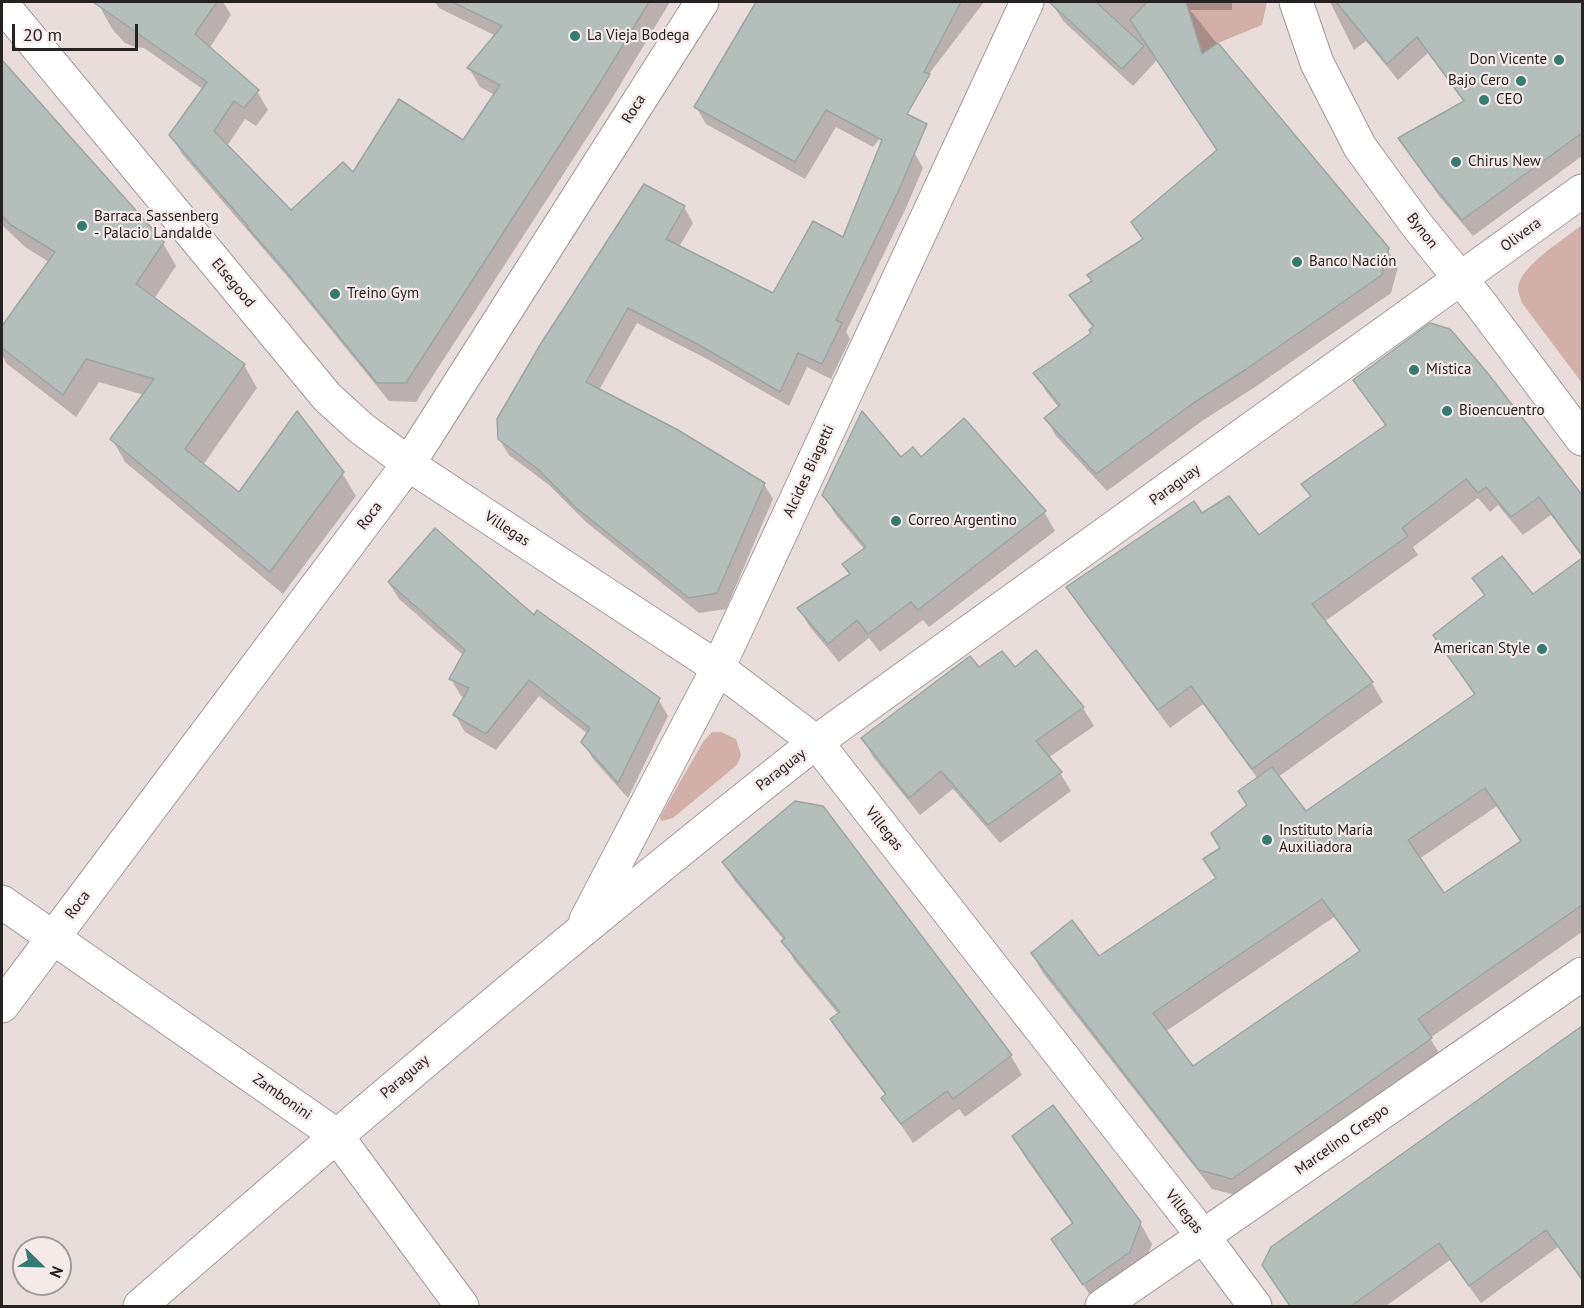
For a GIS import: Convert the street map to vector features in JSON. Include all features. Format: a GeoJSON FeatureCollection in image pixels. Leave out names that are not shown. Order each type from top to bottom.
{"type":"FeatureCollection","features":[{"type":"Feature","properties":{"kind":"street","name":"Roca"},"geometry":{"type":"LineString","coordinates":[[2,1006],[409,463],[702,2]]}},
{"type":"Feature","properties":{"kind":"street","name":"Alcides Biagetti"},"geometry":{"type":"LineString","coordinates":[[578,934],[718,668],[1027,2]]}},
{"type":"Feature","properties":{"kind":"street","name":"Bynon"},"geometry":{"type":"LineString","coordinates":[[1296,2],[1317,63],[1360,147],[1582,440]]}},
{"type":"Feature","properties":{"kind":"street","name":"Elsegood"},"geometry":{"type":"LineString","coordinates":[[2,4],[327,396],[361,428],[409,463]]}},
{"type":"Feature","properties":{"kind":"street","name":"Olivera"},"geometry":{"type":"LineString","coordinates":[[1460,280],[1582,191]]}},
{"type":"Feature","properties":{"kind":"street","name":"Paraguay"},"geometry":{"type":"LineString","coordinates":[[140,1306],[336,1135],[578,934],[816,742],[1460,280]]}},
{"type":"Feature","properties":{"kind":"street","name":"Villegas"},"geometry":{"type":"LineString","coordinates":[[409,463],[718,668],[816,742],[1203,1236],[1255,1306]]}},
{"type":"Feature","properties":{"kind":"street","name":"Zambonini"},"geometry":{"type":"LineString","coordinates":[[2,902],[336,1135],[462,1306]]}},
{"type":"Feature","properties":{"kind":"street","name":"Marcelino Crespo"},"geometry":{"type":"LineString","coordinates":[[1102,1306],[1582,974]]}},
{"type":"Feature","properties":{"kind":"shaded area"},"geometry":{"type":"Polygon","coordinates":[[[1186,2],[1267,2],[1262,25],[1218,43],[1202,54],[1186,2]]]}},
{"type":"Feature","properties":{"kind":"shaded area"},"geometry":{"type":"Polygon","coordinates":[[[1582,225],[1582,383],[1522,303],[1518,289],[1520,280],[1534,263],[1582,225]]]}},
{"type":"Feature","properties":{"kind":"shaded area"},"geometry":{"type":"Polygon","coordinates":[[[712,732],[721,732],[736,739],[741,755],[737,765],[673,818],[662,821],[661,815],[703,742],[712,732]]]}},
{"type":"Feature","properties":{"kind":"building"},"geometry":{"type":"Polygon","coordinates":[[[93,2],[217,2],[195,34],[259,90],[244,108],[234,101],[214,131],[291,210],[343,162],[353,172],[399,99],[463,140],[500,85],[467,68],[502,26],[452,2],[649,2],[598,86],[406,383],[377,383],[248,226],[169,135],[207,82],[93,2]]]}},
{"type":"Feature","properties":{"kind":"building"},"geometry":{"type":"Polygon","coordinates":[[[756,2],[961,2],[924,72],[930,74],[907,114],[927,124],[898,192],[836,320],[842,323],[822,364],[798,353],[780,392],[699,345],[628,308],[586,382],[678,430],[765,483],[717,593],[689,598],[575,507],[539,470],[498,439],[497,419],[540,345],[644,184],[685,206],[666,239],[773,293],[813,221],[843,237],[882,140],[826,110],[795,162],[694,107],[756,2]]]}},
{"type":"Feature","properties":{"kind":"building"},"geometry":{"type":"Polygon","coordinates":[[[1049,2],[1096,2],[1144,46],[1122,69],[1049,2]]]}},
{"type":"Feature","properties":{"kind":"building"},"geometry":{"type":"Polygon","coordinates":[[[1147,2],[1186,2],[1202,54],[1218,43],[1389,248],[1382,275],[1192,404],[1096,474],[1044,418],[1060,405],[1033,373],[1091,333],[1089,330],[1094,326],[1069,295],[1092,281],[1087,275],[1143,239],[1131,222],[1217,150],[1130,20],[1147,2]]]}},
{"type":"Feature","properties":{"kind":"building"},"geometry":{"type":"Polygon","coordinates":[[[1336,2],[1582,2],[1582,133],[1462,220],[1398,138],[1464,101],[1417,37],[1387,64],[1336,2]]]}},
{"type":"Feature","properties":{"kind":"building"},"geometry":{"type":"Polygon","coordinates":[[[2,60],[164,242],[136,284],[245,364],[185,449],[239,492],[297,411],[344,472],[270,572],[110,439],[154,379],[86,359],[63,395],[2,348],[2,326],[55,252],[11,225],[2,216],[2,60]]]}},
{"type":"Feature","properties":{"kind":"building"},"geometry":{"type":"Polygon","coordinates":[[[1430,323],[1450,329],[1486,371],[1582,495],[1582,555],[1539,497],[1511,517],[1486,487],[1478,493],[1466,479],[1402,528],[1408,536],[1312,604],[1373,682],[1252,769],[1191,686],[1158,710],[1066,587],[1194,501],[1202,513],[1229,496],[1259,535],[1311,496],[1301,484],[1386,425],[1353,380],[1430,323]]]}},
{"type":"Feature","properties":{"kind":"building"},"geometry":{"type":"Polygon","coordinates":[[[862,411],[901,457],[913,447],[921,457],[964,418],[1046,511],[918,610],[911,602],[868,634],[857,620],[828,644],[797,608],[850,574],[842,564],[866,547],[822,495],[862,411]]]}},
{"type":"Feature","properties":{"kind":"building"},"geometry":{"type":"Polygon","coordinates":[[[435,528],[534,615],[537,610],[660,698],[618,783],[581,742],[590,728],[529,680],[486,734],[453,715],[469,688],[449,679],[465,650],[388,582],[435,528]]]}},
{"type":"Feature","properties":{"kind":"building","name":"Instituto María Auxiliadora"},"geometry":{"type":"Polygon","coordinates":[[[1502,556],[1533,594],[1582,558],[1582,905],[1418,1019],[1432,1038],[1232,1179],[1199,1170],[1031,953],[1072,920],[1099,956],[1216,878],[1203,859],[1220,848],[1211,833],[1247,805],[1238,791],[1272,767],[1306,811],[1475,694],[1433,635],[1485,595],[1472,578],[1502,556]],[[1485,788],[1408,840],[1444,893],[1521,841],[1485,788]],[[1322,899],[1153,1013],[1193,1066],[1360,951],[1322,899]]]}},
{"type":"Feature","properties":{"kind":"building"},"geometry":{"type":"Polygon","coordinates":[[[1036,650],[1084,707],[1036,741],[1062,772],[988,825],[941,771],[909,798],[861,738],[970,656],[979,667],[1002,651],[1015,667],[1036,650]]]}},
{"type":"Feature","properties":{"kind":"building"},"geometry":{"type":"Polygon","coordinates":[[[795,801],[823,806],[1012,1055],[953,1099],[947,1091],[901,1124],[881,1098],[886,1094],[830,1019],[840,1012],[781,941],[785,938],[722,862],[795,801]]]}},
{"type":"Feature","properties":{"kind":"building"},"geometry":{"type":"Polygon","coordinates":[[[1582,1026],[1582,1279],[1546,1230],[1469,1286],[1439,1243],[1351,1306],[1290,1306],[1262,1265],[1271,1247],[1582,1026]]]}},
{"type":"Feature","properties":{"kind":"building"},"geometry":{"type":"Polygon","coordinates":[[[1053,1105],[1141,1222],[1130,1252],[1083,1285],[1051,1239],[1073,1223],[1012,1136],[1053,1105]]]}},
{"type":"Feature","properties":{"kind":"place","name":"La Vieja Bodega"},"geometry":{"type":"Point","coordinates":[575,36]}},
{"type":"Feature","properties":{"kind":"place","name":"Don Vicente"},"geometry":{"type":"Point","coordinates":[1559,60]}},
{"type":"Feature","properties":{"kind":"place","name":"Bajo Cero"},"geometry":{"type":"Point","coordinates":[1521,81]}},
{"type":"Feature","properties":{"kind":"place","name":"CEO"},"geometry":{"type":"Point","coordinates":[1484,100]}},
{"type":"Feature","properties":{"kind":"place","name":"Chirus New"},"geometry":{"type":"Point","coordinates":[1456,162]}},
{"type":"Feature","properties":{"kind":"place","name":"Barraca Sassenberg - Palacio Landalde"},"geometry":{"type":"Point","coordinates":[82,226]}},
{"type":"Feature","properties":{"kind":"place","name":"Banco Nación"},"geometry":{"type":"Point","coordinates":[1297,262]}},
{"type":"Feature","properties":{"kind":"place","name":"Treino Gym"},"geometry":{"type":"Point","coordinates":[335,294]}},
{"type":"Feature","properties":{"kind":"place","name":"Mística"},"geometry":{"type":"Point","coordinates":[1414,370]}},
{"type":"Feature","properties":{"kind":"place","name":"Bioencuentro"},"geometry":{"type":"Point","coordinates":[1447,411]}},
{"type":"Feature","properties":{"kind":"place","name":"Correo Argentino"},"geometry":{"type":"Point","coordinates":[896,521]}},
{"type":"Feature","properties":{"kind":"place","name":"American Style"},"geometry":{"type":"Point","coordinates":[1542,649]}},
{"type":"Feature","properties":{"kind":"place","name":"Instituto María Auxiliadora"},"geometry":{"type":"Point","coordinates":[1267,840]}}]}
